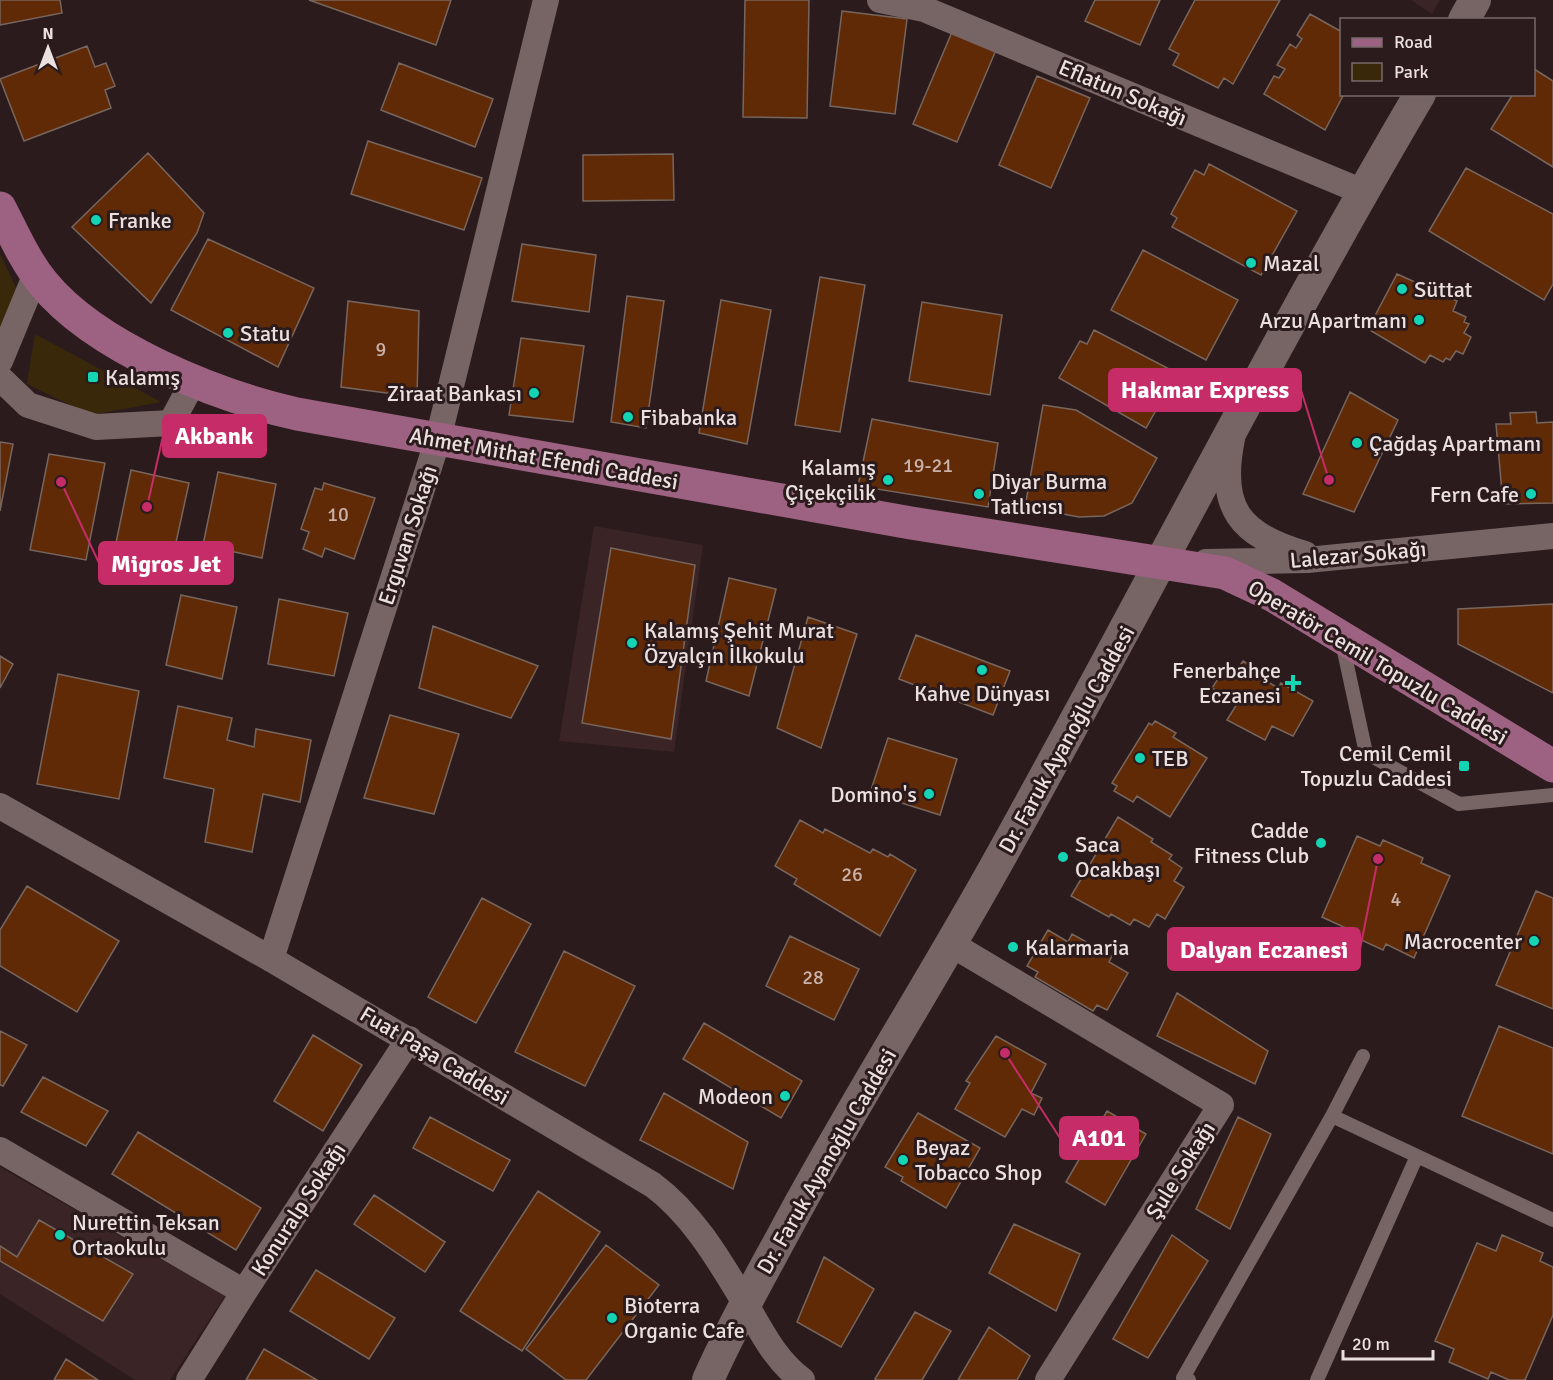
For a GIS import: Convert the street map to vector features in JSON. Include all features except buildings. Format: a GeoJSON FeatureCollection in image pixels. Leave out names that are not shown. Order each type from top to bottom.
{"type":"FeatureCollection","features":[{"type":"Feature","properties":{"kind":"main road","name":"Ahmet Mithat Efendi Caddesi"},"geometry":{"type":"LineString","coordinates":[[0,208],[36,274],[54,296],[79,317],[141,355],[231,396],[281,410],[438,439],[899,521],[1163,562]]}},
{"type":"Feature","properties":{"kind":"main road","name":"Operatör Cemil Topuzlu Caddesi"},"geometry":{"type":"LineString","coordinates":[[1163,562],[1212,570],[1237,577],[1341,637],[1553,766]]}},
{"type":"Feature","properties":{"kind":"street","name":"Erguvan Sokağı"},"geometry":{"type":"LineString","coordinates":[[271,959],[438,439],[546,0]]}},
{"type":"Feature","properties":{"kind":"street","name":"Eflatun Sokağı"},"geometry":{"type":"LineString","coordinates":[[880,0],[924,9],[1363,192]]}},
{"type":"Feature","properties":{"kind":"street"},"geometry":{"type":"LineString","coordinates":[[1465,18],[1475,0]]}},
{"type":"Feature","properties":{"kind":"street","name":"Dr. Faruk Ayanoğlu Caddesi"},"geometry":{"type":"LineString","coordinates":[[708,1380],[745,1303],[819,1169],[951,944],[1163,562],[1237,419],[1419,96]]}},
{"type":"Feature","properties":{"kind":"street"},"geometry":{"type":"LineString","coordinates":[[0,361],[36,274]]}},
{"type":"Feature","properties":{"kind":"street"},"geometry":{"type":"LineString","coordinates":[[0,378],[28,405],[96,427],[171,423],[194,380]]}},
{"type":"Feature","properties":{"kind":"street"},"geometry":{"type":"LineString","coordinates":[[1237,419],[1226,478],[1228,494],[1234,509],[1246,525],[1263,538],[1285,548],[1323,559]]}},
{"type":"Feature","properties":{"kind":"street","name":"Lalezar Sokağı"},"geometry":{"type":"LineString","coordinates":[[1163,562],[1323,559],[1553,537]]}},
{"type":"Feature","properties":{"kind":"street","name":"Fuat Paşa Caddesi"},"geometry":{"type":"LineString","coordinates":[[0,806],[271,959],[659,1189],[675,1202],[696,1225],[779,1360],[802,1380]]}},
{"type":"Feature","properties":{"kind":"street","name":"Şule Sokağı"},"geometry":{"type":"LineString","coordinates":[[951,944],[1221,1105],[1048,1380]]}},
{"type":"Feature","properties":{"kind":"street","name":"Konuralp Sokağı"},"geometry":{"type":"LineString","coordinates":[[189,1380],[243,1292],[409,1040]]}},
{"type":"Feature","properties":{"kind":"street"},"geometry":{"type":"LineString","coordinates":[[0,1149],[243,1292]]}},
{"type":"Feature","properties":{"kind":"lane"},"geometry":{"type":"LineString","coordinates":[[1341,637],[1366,753],[1459,804],[1553,795]]}},
{"type":"Feature","properties":{"kind":"lane"},"geometry":{"type":"LineString","coordinates":[[1189,1380],[1184,1378],[1332,1116],[1363,1056]]}},
{"type":"Feature","properties":{"kind":"lane"},"geometry":{"type":"LineString","coordinates":[[1332,1116],[1553,1220]]}},
{"type":"Feature","properties":{"kind":"lane"},"geometry":{"type":"LineString","coordinates":[[1317,1380],[1417,1156]]}},
{"type":"Feature","properties":{"kind":"shaded area"},"geometry":{"type":"Polygon","coordinates":[[[1411,0],[1440,0],[1432,14],[1411,0]]]}},
{"type":"Feature","properties":{"kind":"shaded area","name":"Kalamış Şehit Murat Özyalçın İlkokulu"},"geometry":{"type":"Polygon","coordinates":[[[594,526],[703,545],[674,752],[559,741],[594,526]]]}},
{"type":"Feature","properties":{"kind":"shaded area","name":"Nurettin Teksan Ortaokulu"},"geometry":{"type":"Polygon","coordinates":[[[0,1167],[225,1296],[170,1380],[135,1380],[0,1294],[0,1167]]]}},
{"type":"Feature","properties":{"kind":"green space"},"geometry":{"type":"Polygon","coordinates":[[[0,254],[25,307],[0,348],[0,254]]]}},
{"type":"Feature","properties":{"kind":"green space"},"geometry":{"type":"Polygon","coordinates":[[[35,334],[161,402],[91,415],[27,384],[35,334]]]}},
{"type":"Feature","properties":{"kind":"place","name":"Franke"},"geometry":{"type":"Point","coordinates":[96,220]}},
{"type":"Feature","properties":{"kind":"place","name":"Mazal"},"geometry":{"type":"Point","coordinates":[1251,263]}},
{"type":"Feature","properties":{"kind":"place","name":"Süttat"},"geometry":{"type":"Point","coordinates":[1402,289]}},
{"type":"Feature","properties":{"kind":"place","name":"Arzu Apartmanı"},"geometry":{"type":"Point","coordinates":[1419,320]}},
{"type":"Feature","properties":{"kind":"place","name":"Statu"},"geometry":{"type":"Point","coordinates":[228,333]}},
{"type":"Feature","properties":{"kind":"place","name":"Kalamış"},"geometry":{"type":"Point","coordinates":[93,377]}},
{"type":"Feature","properties":{"kind":"place","name":"Ziraat Bankası"},"geometry":{"type":"Point","coordinates":[534,393]}},
{"type":"Feature","properties":{"kind":"place","name":"Fibabanka"},"geometry":{"type":"Point","coordinates":[628,417]}},
{"type":"Feature","properties":{"kind":"place","name":"Çağdaş Apartmanı"},"geometry":{"type":"Point","coordinates":[1357,443]}},
{"type":"Feature","properties":{"kind":"place","name":"Kalamış Çiçekçilik"},"geometry":{"type":"Point","coordinates":[888,480]}},
{"type":"Feature","properties":{"kind":"place","name":"Hakmar Express"},"geometry":{"type":"Point","coordinates":[1329,480]}},
{"type":"Feature","properties":{"kind":"place","name":"Migros Jet"},"geometry":{"type":"Point","coordinates":[61,482]}},
{"type":"Feature","properties":{"kind":"place","name":"Diyar Burma Tatlıcısı"},"geometry":{"type":"Point","coordinates":[979,494]}},
{"type":"Feature","properties":{"kind":"place","name":"Fern Cafe"},"geometry":{"type":"Point","coordinates":[1531,494]}},
{"type":"Feature","properties":{"kind":"place","name":"Akbank"},"geometry":{"type":"Point","coordinates":[147,507]}},
{"type":"Feature","properties":{"kind":"place","name":"Kalamış Şehit Murat Özyalçın İlkokulu"},"geometry":{"type":"Point","coordinates":[632,643]}},
{"type":"Feature","properties":{"kind":"place","name":"Kahve Dünyası"},"geometry":{"type":"Point","coordinates":[982,670]}},
{"type":"Feature","properties":{"kind":"place","name":"Fenerbahçe Eczanesi"},"geometry":{"type":"Point","coordinates":[1293,683]}},
{"type":"Feature","properties":{"kind":"place","name":"TEB"},"geometry":{"type":"Point","coordinates":[1140,758]}},
{"type":"Feature","properties":{"kind":"place","name":"Cemil Cemil Topuzlu Caddesi"},"geometry":{"type":"Point","coordinates":[1464,766]}},
{"type":"Feature","properties":{"kind":"place","name":"Domino's"},"geometry":{"type":"Point","coordinates":[929,794]}},
{"type":"Feature","properties":{"kind":"place","name":"Cadde Fitness Club"},"geometry":{"type":"Point","coordinates":[1321,843]}},
{"type":"Feature","properties":{"kind":"place","name":"Saca Ocakbaşı"},"geometry":{"type":"Point","coordinates":[1063,857]}},
{"type":"Feature","properties":{"kind":"place","name":"Dalyan Eczanesi"},"geometry":{"type":"Point","coordinates":[1378,859]}},
{"type":"Feature","properties":{"kind":"place","name":"Macrocenter"},"geometry":{"type":"Point","coordinates":[1534,941]}},
{"type":"Feature","properties":{"kind":"place","name":"Kalarmaria"},"geometry":{"type":"Point","coordinates":[1013,947]}},
{"type":"Feature","properties":{"kind":"place","name":"A101"},"geometry":{"type":"Point","coordinates":[1005,1053]}},
{"type":"Feature","properties":{"kind":"place","name":"Modeon"},"geometry":{"type":"Point","coordinates":[785,1096]}},
{"type":"Feature","properties":{"kind":"place","name":"Beyaz Tobacco Shop"},"geometry":{"type":"Point","coordinates":[903,1160]}},
{"type":"Feature","properties":{"kind":"place","name":"Nurettin Teksan Ortaokulu"},"geometry":{"type":"Point","coordinates":[60,1235]}},
{"type":"Feature","properties":{"kind":"place","name":"Bioterra Organic Cafe"},"geometry":{"type":"Point","coordinates":[612,1318]}}]}
